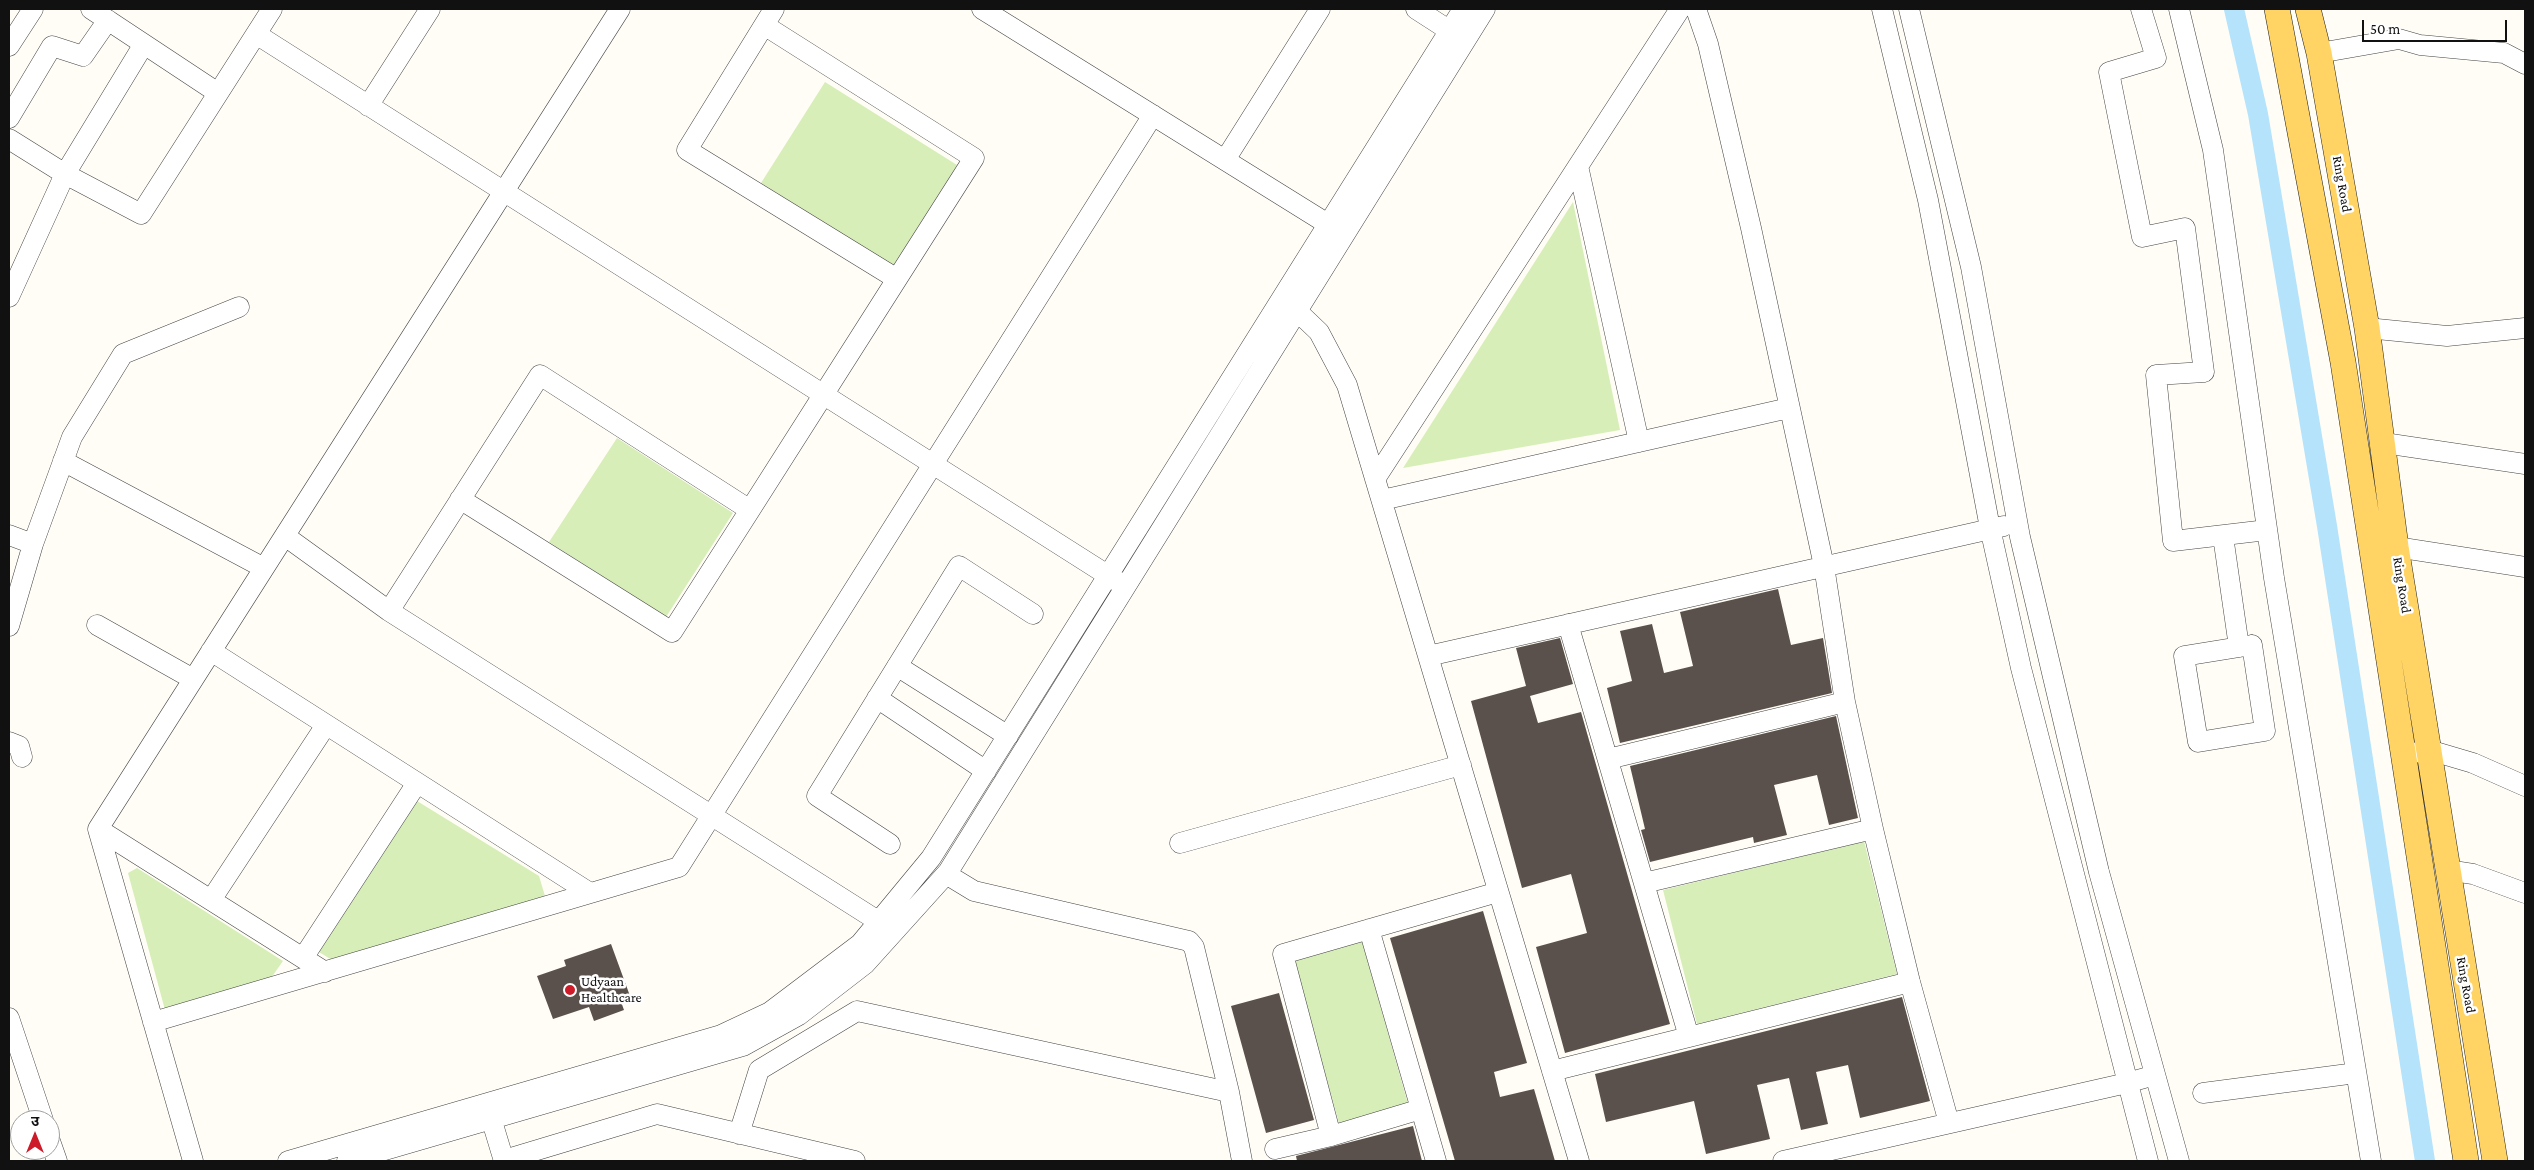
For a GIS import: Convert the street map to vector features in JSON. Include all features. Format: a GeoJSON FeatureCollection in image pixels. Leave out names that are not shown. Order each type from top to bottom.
{"type":"FeatureCollection","features":[{"type":"Feature","properties":{"kind":"main road"},"geometry":{"type":"LineString","coordinates":[[2277,9],[2343,362],[2466,1161]]}},
{"type":"Feature","properties":{"kind":"main road","name":"Ring Road"},"geometry":{"type":"LineString","coordinates":[[2308,9],[2319,53],[2367,328],[2384,443],[2396,547],[2495,1161]]}},
{"type":"Feature","properties":{"kind":"main road"},"geometry":{"type":"LineString","coordinates":[[2436,970],[2463,965]]}},
{"type":"Feature","properties":{"kind":"street"},"geometry":{"type":"LineString","coordinates":[[12,35],[33,9]]}},
{"type":"Feature","properties":{"kind":"street"},"geometry":{"type":"LineString","coordinates":[[91,9],[218,93]]}},
{"type":"Feature","properties":{"kind":"street"},"geometry":{"type":"LineString","coordinates":[[9,140],[65,174],[141,214],[272,9]]}},
{"type":"Feature","properties":{"kind":"street"},"geometry":{"type":"LineString","coordinates":[[368,106],[430,9]]}},
{"type":"Feature","properties":{"kind":"street"},"geometry":{"type":"LineString","coordinates":[[193,1161],[98,829],[620,9]]}},
{"type":"Feature","properties":{"kind":"street"},"geometry":{"type":"LineString","coordinates":[[982,9],[1336,229]]}},
{"type":"Feature","properties":{"kind":"street"},"geometry":{"type":"LineString","coordinates":[[1225,160],[1320,9]]}},
{"type":"Feature","properties":{"kind":"street"},"geometry":{"type":"LineString","coordinates":[[1416,9],[1457,35]]}},
{"type":"Feature","properties":{"kind":"street"},"geometry":{"type":"LineString","coordinates":[[1457,35],[1463,9]]}},
{"type":"Feature","properties":{"kind":"street"},"geometry":{"type":"LineString","coordinates":[[887,926],[1109,576],[1336,229],[1457,35],[1485,9]]}},
{"type":"Feature","properties":{"kind":"street"},"geometry":{"type":"LineString","coordinates":[[1375,479],[1680,9]]}},
{"type":"Feature","properties":{"kind":"street"},"geometry":{"type":"LineString","coordinates":[[1696,9],[1708,44],[1746,209],[1824,566],[1845,702],[1873,829],[1910,982],[1949,1123]]}},
{"type":"Feature","properties":{"kind":"street"},"geometry":{"type":"LineString","coordinates":[[1882,9],[1928,200],[1990,528],[2021,668],[2148,1161]]}},
{"type":"Feature","properties":{"kind":"street"},"geometry":{"type":"LineString","coordinates":[[1909,9],[1971,267],[2018,523],[2099,872],[2179,1161]]}},
{"type":"Feature","properties":{"kind":"street"},"geometry":{"type":"LineString","coordinates":[[2141,9],[2156,58],[2109,72],[2142,237],[2185,228],[2204,372],[2156,375],[2173,541],[2267,530]]}},
{"type":"Feature","properties":{"kind":"street"},"geometry":{"type":"LineString","coordinates":[[2179,9],[2213,150],[2267,530],[2371,1161]]}},
{"type":"Feature","properties":{"kind":"street"},"geometry":{"type":"LineString","coordinates":[[460,499],[672,632],[824,394],[974,158],[769,17],[687,150],[897,279]]}},
{"type":"Feature","properties":{"kind":"street"},"geometry":{"type":"LineString","coordinates":[[9,118],[52,46],[83,56],[108,20]]}},
{"type":"Feature","properties":{"kind":"street"},"geometry":{"type":"LineString","coordinates":[[256,34],[1126,586]]}},
{"type":"Feature","properties":{"kind":"street"},"geometry":{"type":"LineString","coordinates":[[2319,53],[2399,39],[2420,44],[2504,53],[2525,64]]}},
{"type":"Feature","properties":{"kind":"street"},"geometry":{"type":"LineString","coordinates":[[9,297],[65,174],[144,44]]}},
{"type":"Feature","properties":{"kind":"street"},"geometry":{"type":"LineString","coordinates":[[153,1022],[679,867],[713,816],[1153,115]]}},
{"type":"Feature","properties":{"kind":"street"},"geometry":{"type":"LineString","coordinates":[[1917,154],[1943,149]]}},
{"type":"Feature","properties":{"kind":"street"},"geometry":{"type":"LineString","coordinates":[[1578,166],[1639,442]]}},
{"type":"Feature","properties":{"kind":"street"},"geometry":{"type":"LineString","coordinates":[[1928,200],[1953,193]]}},
{"type":"Feature","properties":{"kind":"street"},"geometry":{"type":"LineString","coordinates":[[347,1161],[489,1111],[721,1035],[770,1012],[887,926],[946,874],[1297,311],[1336,229]]}},
{"type":"Feature","properties":{"kind":"street"},"geometry":{"type":"LineString","coordinates":[[9,626],[33,544],[72,437],[123,354],[239,307]]}},
{"type":"Feature","properties":{"kind":"street"},"geometry":{"type":"LineString","coordinates":[[1297,311],[1319,332],[1347,385],[1579,1161]]}},
{"type":"Feature","properties":{"kind":"street"},"geometry":{"type":"LineString","coordinates":[[2367,328],[2447,336],[2525,328]]}},
{"type":"Feature","properties":{"kind":"street"},"geometry":{"type":"LineString","coordinates":[[389,611],[540,376],[750,510]]}},
{"type":"Feature","properties":{"kind":"street"},"geometry":{"type":"LineString","coordinates":[[1382,500],[1789,408]]}},
{"type":"Feature","properties":{"kind":"street"},"geometry":{"type":"LineString","coordinates":[[2384,443],[2525,464]]}},
{"type":"Feature","properties":{"kind":"street"},"geometry":{"type":"LineString","coordinates":[[63,461],[264,568]]}},
{"type":"Feature","properties":{"kind":"street"},"geometry":{"type":"LineString","coordinates":[[1428,656],[2018,523]]}},
{"type":"Feature","properties":{"kind":"street"},"geometry":{"type":"LineString","coordinates":[[9,535],[33,544]]}},
{"type":"Feature","properties":{"kind":"street"},"geometry":{"type":"LineString","coordinates":[[285,536],[389,611],[887,926]]}},
{"type":"Feature","properties":{"kind":"street"},"geometry":{"type":"LineString","coordinates":[[2223,536],[2239,647]]}},
{"type":"Feature","properties":{"kind":"street"},"geometry":{"type":"LineString","coordinates":[[2396,547],[2525,567]]}},
{"type":"Feature","properties":{"kind":"street"},"geometry":{"type":"LineString","coordinates":[[890,844],[818,796],[959,566],[1033,614]]}},
{"type":"Feature","properties":{"kind":"street"},"geometry":{"type":"LineString","coordinates":[[1568,624],[1689,1037]]}},
{"type":"Feature","properties":{"kind":"street"},"geometry":{"type":"LineString","coordinates":[[97,626],[193,679]]}},
{"type":"Feature","properties":{"kind":"street"},"geometry":{"type":"LineString","coordinates":[[2252,645],[2265,731],[2198,742],[2184,656],[2239,647],[2252,645]]}},
{"type":"Feature","properties":{"kind":"street"},"geometry":{"type":"LineString","coordinates":[[211,651],[590,893]]}},
{"type":"Feature","properties":{"kind":"street"},"geometry":{"type":"LineString","coordinates":[[897,666],[1008,736]]}},
{"type":"Feature","properties":{"kind":"street"},"geometry":{"type":"LineString","coordinates":[[877,698],[986,771]]}},
{"type":"Feature","properties":{"kind":"street"},"geometry":{"type":"LineString","coordinates":[[1608,759],[1845,702]]}},
{"type":"Feature","properties":{"kind":"street"},"geometry":{"type":"LineString","coordinates":[[210,900],[326,725]]}},
{"type":"Feature","properties":{"kind":"street"},"geometry":{"type":"LineString","coordinates":[[2404,755],[2429,750],[2473,763],[2525,786]]}},
{"type":"Feature","properties":{"kind":"street"},"geometry":{"type":"LineString","coordinates":[[1180,843],[1460,765]]}},
{"type":"Feature","properties":{"kind":"street"},"geometry":{"type":"LineString","coordinates":[[303,958],[417,783]]}},
{"type":"Feature","properties":{"kind":"street"},"geometry":{"type":"LineString","coordinates":[[98,829],[325,972]]}},
{"type":"Feature","properties":{"kind":"street"},"geometry":{"type":"LineString","coordinates":[[1644,883],[1873,829]]}},
{"type":"Feature","properties":{"kind":"street"},"geometry":{"type":"LineString","coordinates":[[2447,870],[2473,874],[2525,893]]}},
{"type":"Feature","properties":{"kind":"street"},"geometry":{"type":"LineString","coordinates":[[946,874],[974,891],[1189,941],[1194,947],[1229,1092],[1242,1161]]}},
{"type":"Feature","properties":{"kind":"street"},"geometry":{"type":"LineString","coordinates":[[1331,1136],[1283,954],[1498,892]]}},
{"type":"Feature","properties":{"kind":"street"},"geometry":{"type":"LineString","coordinates":[[1369,929],[1436,1161]]}},
{"type":"Feature","properties":{"kind":"street"},"geometry":{"type":"LineString","coordinates":[[1552,1071],[1910,982]]}},
{"type":"Feature","properties":{"kind":"street"},"geometry":{"type":"LineString","coordinates":[[739,1134],[759,1070],[857,1011],[1229,1092]]}},
{"type":"Feature","properties":{"kind":"street"},"geometry":{"type":"LineString","coordinates":[[9,1018],[40,1110]]}},
{"type":"Feature","properties":{"kind":"street"},"geometry":{"type":"LineString","coordinates":[[2203,1093],[2356,1072]]}},
{"type":"Feature","properties":{"kind":"street"},"geometry":{"type":"LineString","coordinates":[[1784,1161],[2155,1075]]}},
{"type":"Feature","properties":{"kind":"street"},"geometry":{"type":"LineString","coordinates":[[1275,1149],[1331,1136],[1421,1109]]}},
{"type":"Feature","properties":{"kind":"street"},"geometry":{"type":"LineString","coordinates":[[489,1111],[504,1161],[657,1114],[855,1161]]}},
{"type":"Feature","properties":{"kind":"street"},"geometry":{"type":"LineString","coordinates":[[288,1161],[489,1111]]}},
{"type":"Feature","properties":{"kind":"green space"},"geometry":{"type":"Polygon","coordinates":[[[825,82],[957,165],[893,266],[761,183],[825,82]]]}},
{"type":"Feature","properties":{"kind":"green space"},"geometry":{"type":"Polygon","coordinates":[[[1573,202],[1620,430],[1403,468],[1573,202]]]}},
{"type":"Feature","properties":{"kind":"green space"},"geometry":{"type":"Polygon","coordinates":[[[617,438],[733,513],[666,617],[549,542],[617,438]]]}},
{"type":"Feature","properties":{"kind":"green space"},"geometry":{"type":"Polygon","coordinates":[[[417,801],[539,876],[545,896],[332,960],[319,952],[417,801]]]}},
{"type":"Feature","properties":{"kind":"green space"},"geometry":{"type":"Polygon","coordinates":[[[1864,841],[1897,974],[1697,1024],[1663,890],[1864,841]]]}},
{"type":"Feature","properties":{"kind":"green space"},"geometry":{"type":"Polygon","coordinates":[[[137,868],[283,961],[271,978],[165,1010],[128,873],[137,868]]]}},
{"type":"Feature","properties":{"kind":"green space"},"geometry":{"type":"Polygon","coordinates":[[[1362,941],[1408,1104],[1339,1123],[1293,960],[1362,941]]]}},
{"type":"Feature","properties":{"kind":"building"},"geometry":{"type":"Polygon","coordinates":[[[1778,589],[1791,645],[1823,638],[1832,693],[1620,743],[1607,688],[1632,681],[1620,631],[1652,624],[1664,673],[1693,666],[1680,612],[1778,589]]]}},
{"type":"Feature","properties":{"kind":"building"},"geometry":{"type":"Polygon","coordinates":[[[1560,638],[1573,684],[1530,696],[1538,723],[1581,712],[1670,1024],[1565,1053],[1536,947],[1587,933],[1571,874],[1522,888],[1471,701],[1526,686],[1516,648],[1560,638]]]}},
{"type":"Feature","properties":{"kind":"building"},"geometry":{"type":"Polygon","coordinates":[[[1836,716],[1858,818],[1829,825],[1817,775],[1774,785],[1787,835],[1754,843],[1753,837],[1650,862],[1641,830],[1645,829],[1630,766],[1836,716]]]}},
{"type":"Feature","properties":{"kind":"building"},"geometry":{"type":"Polygon","coordinates":[[[1483,911],[1527,1063],[1494,1072],[1500,1097],[1534,1089],[1555,1161],[1455,1161],[1390,938],[1483,911]]]}},
{"type":"Feature","properties":{"kind":"building"},"geometry":{"type":"Polygon","coordinates":[[[611,944],[630,996],[620,999],[624,1010],[594,1021],[589,1007],[553,1019],[537,976],[566,966],[564,960],[611,944]]]}},
{"type":"Feature","properties":{"kind":"building"},"geometry":{"type":"Polygon","coordinates":[[[1279,993],[1314,1120],[1266,1133],[1231,1006],[1279,993]]]}},
{"type":"Feature","properties":{"kind":"building"},"geometry":{"type":"Polygon","coordinates":[[[1902,997],[1930,1101],[1860,1118],[1848,1065],[1816,1072],[1828,1124],[1801,1130],[1789,1078],[1757,1085],[1770,1139],[1706,1154],[1694,1101],[1606,1122],[1595,1074],[1902,997]]]}},
{"type":"Feature","properties":{"kind":"building"},"geometry":{"type":"Polygon","coordinates":[[[1413,1126],[1422,1161],[1297,1161],[1296,1156],[1413,1126]]]}},
{"type":"Feature","properties":{"kind":"waterway"},"geometry":{"type":"LineString","coordinates":[[2234,9],[2258,114],[2327,526],[2425,1161]]}},
{"type":"Feature","properties":{"kind":"place","name":"Udyaan Healthcare"},"geometry":{"type":"Point","coordinates":[570,990]}}]}
